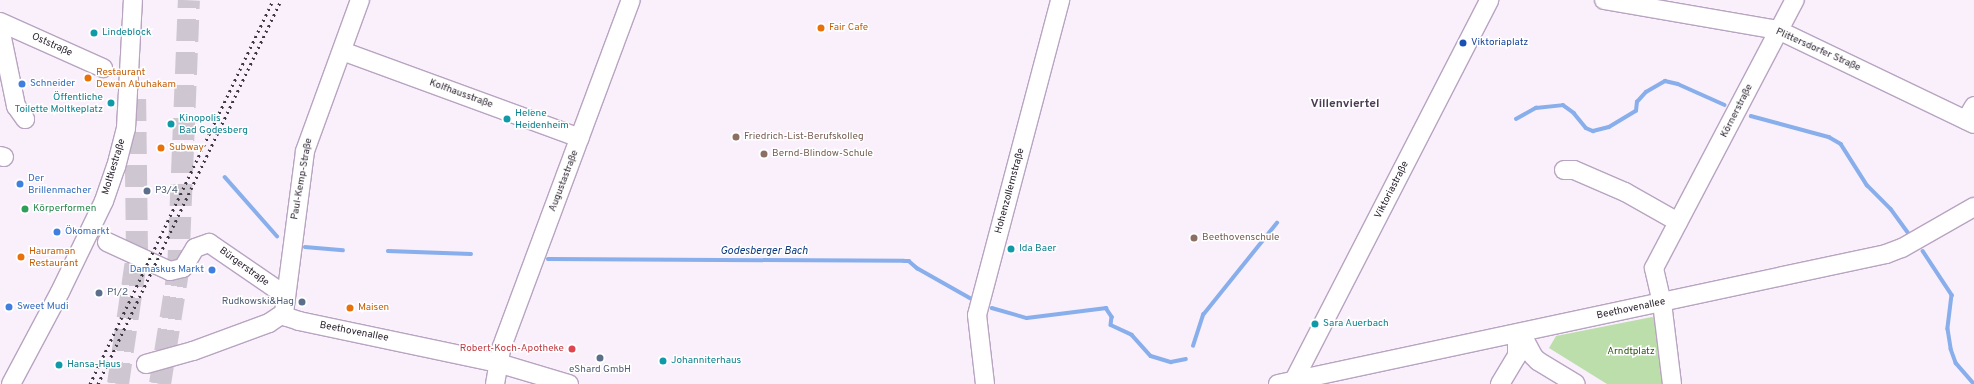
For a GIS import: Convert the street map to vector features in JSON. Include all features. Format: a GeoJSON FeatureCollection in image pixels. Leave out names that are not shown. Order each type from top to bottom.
{"type":"FeatureCollection","features":[{"type":"Feature","properties":{"kind":"street","name":"Moltkestraße"},"geometry":{"type":"LineString","coordinates":[[11,384],[98,237],[126,128],[125,86],[133,0]]}},
{"type":"Feature","properties":{"kind":"street","name":"Paul-Kemp-Straße"},"geometry":{"type":"LineString","coordinates":[[285,295],[305,151],[360,0]]}},
{"type":"Feature","properties":{"kind":"street","name":"Augustastraße"},"geometry":{"type":"LineString","coordinates":[[495,384],[498,363],[520,296],[631,0]]}},
{"type":"Feature","properties":{"kind":"street","name":"Hohenzollernstraße"},"geometry":{"type":"LineString","coordinates":[[985,384],[977,315],[1060,0]]}},
{"type":"Feature","properties":{"kind":"street","name":"Viktoriastraße"},"geometry":{"type":"LineString","coordinates":[[1288,383],[1489,0]]}},
{"type":"Feature","properties":{"kind":"street","name":"Plittersdorfer Straße"},"geometry":{"type":"LineString","coordinates":[[1604,0],[1778,30],[1971,117]]}},
{"type":"Feature","properties":{"kind":"street","name":"Körnerstraße"},"geometry":{"type":"LineString","coordinates":[[1662,302],[1654,268],[1795,0]]}},
{"type":"Feature","properties":{"kind":"street","name":"Oststraße"},"geometry":{"type":"LineString","coordinates":[[0,22],[103,68]]}},
{"type":"Feature","properties":{"kind":"street"},"geometry":{"type":"LineString","coordinates":[[0,28],[16,106],[25,119]]}},
{"type":"Feature","properties":{"kind":"street","name":"Kolfhausstraße"},"geometry":{"type":"LineString","coordinates":[[342,51],[580,138]]}},
{"type":"Feature","properties":{"kind":"street"},"geometry":{"type":"LineString","coordinates":[[1564,170],[1574,170],[1625,192],[1678,222]]}},
{"type":"Feature","properties":{"kind":"street","name":"Beethovenallee"},"geometry":{"type":"LineString","coordinates":[[1288,383],[1895,252],[1974,207]]}},
{"type":"Feature","properties":{"kind":"street","name":"Bürgerstraße"},"geometry":{"type":"LineString","coordinates":[[98,237],[170,271],[183,268],[195,248],[209,243],[285,295]]}},
{"type":"Feature","properties":{"kind":"street"},"geometry":{"type":"LineString","coordinates":[[146,364],[204,347],[269,323],[284,313],[285,295]]}},
{"type":"Feature","properties":{"kind":"street"},"geometry":{"type":"LineString","coordinates":[[1662,302],[1672,384]]}},
{"type":"Feature","properties":{"kind":"street","name":"Beethovenallee"},"geometry":{"type":"LineString","coordinates":[[284,313],[287,317],[299,321],[498,363],[569,384]]}},
{"type":"Feature","properties":{"kind":"street"},"geometry":{"type":"LineString","coordinates":[[1519,334],[1525,356],[1576,384]]}},
{"type":"Feature","properties":{"kind":"street"},"geometry":{"type":"LineString","coordinates":[[1500,384],[1525,356]]}},
{"type":"Feature","properties":{"kind":"green space","name":"Arndtplatz"},"geometry":{"type":"Polygon","coordinates":[[[1652,317],[1656,319],[1666,384],[1607,384],[1549,348],[1556,336],[1652,317]]]}},
{"type":"Feature","properties":{"kind":"waterway","name":"Godesberger Bach"},"geometry":{"type":"LineString","coordinates":[[1516,119],[1536,108],[1563,105],[1574,113],[1586,128],[1593,131],[1609,127],[1636,111],[1637,102],[1646,92],[1665,81],[1678,84],[1725,105]]}},
{"type":"Feature","properties":{"kind":"waterway","name":"Godesberger Bach"},"geometry":{"type":"LineString","coordinates":[[1751,116],[1829,137],[1841,144],[1867,185],[1891,209],[1908,232]]}},
{"type":"Feature","properties":{"kind":"waterway","name":"Godesberger Bach"},"geometry":{"type":"LineString","coordinates":[[225,177],[277,236]]}},
{"type":"Feature","properties":{"kind":"waterway","name":"Godesberger Bach"},"geometry":{"type":"LineString","coordinates":[[1193,346],[1203,315],[1277,223]]}},
{"type":"Feature","properties":{"kind":"waterway","name":"Godesberger Bach"},"geometry":{"type":"LineString","coordinates":[[305,247],[343,250]]}},
{"type":"Feature","properties":{"kind":"waterway","name":"Godesberger Bach"},"geometry":{"type":"LineString","coordinates":[[388,251],[471,254]]}},
{"type":"Feature","properties":{"kind":"waterway","name":"Godesberger Bach"},"geometry":{"type":"LineString","coordinates":[[1923,251],[1952,295],[1948,329],[1951,349],[1956,363],[1974,384]]}},
{"type":"Feature","properties":{"kind":"waterway","name":"Godesberger Bach"},"geometry":{"type":"LineString","coordinates":[[548,259],[909,261],[917,268],[970,298]]}},
{"type":"Feature","properties":{"kind":"waterway","name":"Godesberger Bach"},"geometry":{"type":"LineString","coordinates":[[992,308],[1027,318],[1106,308],[1112,317],[1111,325],[1132,335],[1151,356],[1171,362],[1186,359]]}},
{"type":"Feature","properties":{"kind":"tunnel"},"geometry":{"type":"LineString","coordinates":[[160,384],[178,272],[189,0]]}},
{"type":"Feature","properties":{"kind":"tunnel"},"geometry":{"type":"LineString","coordinates":[[118,384],[137,253],[135,93]]}},
{"type":"Feature","properties":{"kind":"railway"},"geometry":{"type":"LineString","coordinates":[[90,384],[273,0]]}},
{"type":"Feature","properties":{"kind":"railway"},"geometry":{"type":"LineString","coordinates":[[98,384],[281,0]]}},
{"type":"Feature","properties":{"kind":"place","name":"Fair Cafe"},"geometry":{"type":"Point","coordinates":[821,28]}},
{"type":"Feature","properties":{"kind":"place","name":"Lindeblock"},"geometry":{"type":"Point","coordinates":[94,33]}},
{"type":"Feature","properties":{"kind":"place","name":"Viktoriaplatz"},"geometry":{"type":"Point","coordinates":[1463,43]}},
{"type":"Feature","properties":{"kind":"place","name":"Restaurant Dewan Abuhakam"},"geometry":{"type":"Point","coordinates":[88,78]}},
{"type":"Feature","properties":{"kind":"place","name":"Schneider"},"geometry":{"type":"Point","coordinates":[22,84]}},
{"type":"Feature","properties":{"kind":"place","name":"Öffentliche Toilette Moltkeplatz"},"geometry":{"type":"Point","coordinates":[111,103]}},
{"type":"Feature","properties":{"kind":"place","name":"Helene Heidenheim"},"geometry":{"type":"Point","coordinates":[507,119]}},
{"type":"Feature","properties":{"kind":"place","name":"Kinopolis Bad Godesberg"},"geometry":{"type":"Point","coordinates":[171,124]}},
{"type":"Feature","properties":{"kind":"place","name":"Friedrich-List-Berufskolleg"},"geometry":{"type":"Point","coordinates":[736,137]}},
{"type":"Feature","properties":{"kind":"place","name":"Subway"},"geometry":{"type":"Point","coordinates":[161,148]}},
{"type":"Feature","properties":{"kind":"place","name":"Bernd-Blindow-Schule"},"geometry":{"type":"Point","coordinates":[764,154]}},
{"type":"Feature","properties":{"kind":"place","name":"Der Brillenmacher"},"geometry":{"type":"Point","coordinates":[20,184]}},
{"type":"Feature","properties":{"kind":"place","name":"P3/4"},"geometry":{"type":"Point","coordinates":[147,191]}},
{"type":"Feature","properties":{"kind":"place","name":"Körperformen"},"geometry":{"type":"Point","coordinates":[25,209]}},
{"type":"Feature","properties":{"kind":"place","name":"Ökomarkt"},"geometry":{"type":"Point","coordinates":[57,232]}},
{"type":"Feature","properties":{"kind":"place","name":"Beethovenschule"},"geometry":{"type":"Point","coordinates":[1194,238]}},
{"type":"Feature","properties":{"kind":"place","name":"Ida Baer"},"geometry":{"type":"Point","coordinates":[1011,249]}},
{"type":"Feature","properties":{"kind":"place","name":"Hauraman Restaurant"},"geometry":{"type":"Point","coordinates":[21,257]}},
{"type":"Feature","properties":{"kind":"place","name":"Damaskus Markt"},"geometry":{"type":"Point","coordinates":[212,270]}},
{"type":"Feature","properties":{"kind":"place","name":"P1/2"},"geometry":{"type":"Point","coordinates":[99,293]}},
{"type":"Feature","properties":{"kind":"place","name":"Rudkowski&Hag"},"geometry":{"type":"Point","coordinates":[302,302]}},
{"type":"Feature","properties":{"kind":"place","name":"Sweet Mudi"},"geometry":{"type":"Point","coordinates":[9,307]}},
{"type":"Feature","properties":{"kind":"place","name":"Maisen"},"geometry":{"type":"Point","coordinates":[350,308]}},
{"type":"Feature","properties":{"kind":"place","name":"Sara Auerbach"},"geometry":{"type":"Point","coordinates":[1315,324]}},
{"type":"Feature","properties":{"kind":"place","name":"Robert-Koch-Apotheke"},"geometry":{"type":"Point","coordinates":[572,349]}},
{"type":"Feature","properties":{"kind":"place","name":"eShard GmbH"},"geometry":{"type":"Point","coordinates":[600,358]}},
{"type":"Feature","properties":{"kind":"place","name":"Johanniterhaus"},"geometry":{"type":"Point","coordinates":[663,361]}},
{"type":"Feature","properties":{"kind":"place","name":"Hansa-Haus"},"geometry":{"type":"Point","coordinates":[59,365]}},
{"type":"Feature","properties":{"kind":"district","name":"Villenviertel"},"geometry":{"type":"Point","coordinates":[1345,105]}}]}
